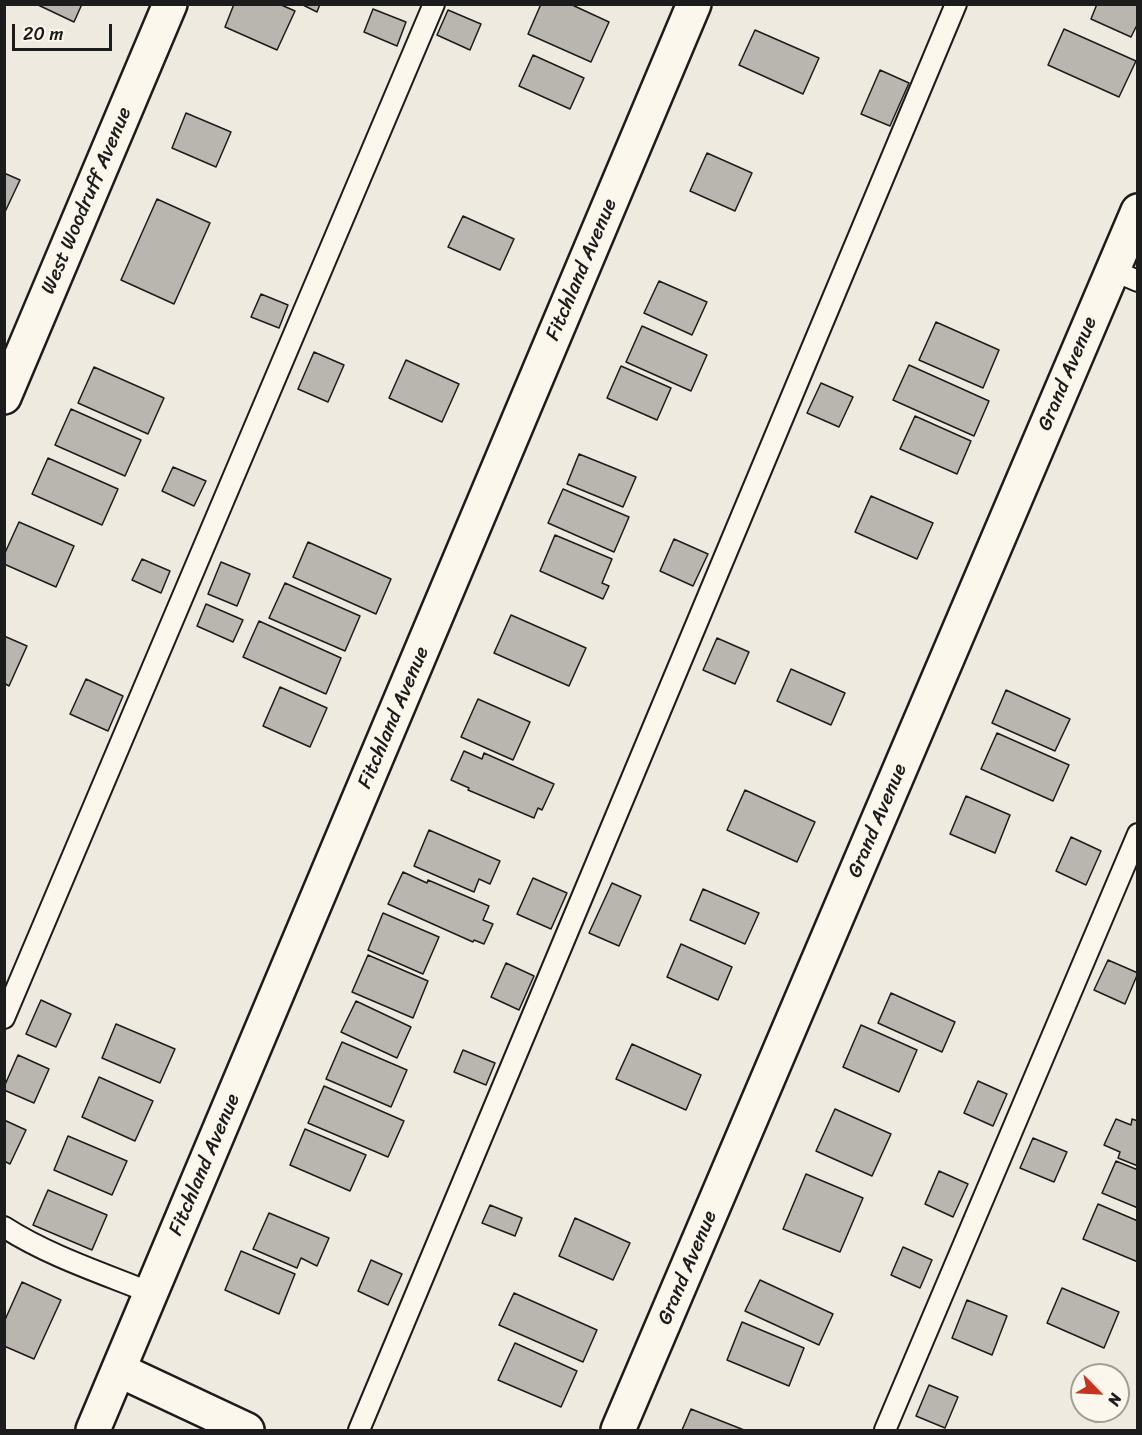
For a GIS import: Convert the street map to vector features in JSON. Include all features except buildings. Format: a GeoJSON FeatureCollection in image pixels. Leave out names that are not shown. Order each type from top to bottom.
{"type":"FeatureCollection","features":[{"type":"Feature","properties":{"kind":"street","name":"West Woodruff Avenue"},"geometry":{"type":"LineString","coordinates":[[4,397],[170,4]]}},
{"type":"Feature","properties":{"kind":"street","name":"Fitchland Avenue"},"geometry":{"type":"LineString","coordinates":[[93,1431],[694,4]]}},
{"type":"Feature","properties":{"kind":"street","name":"Grand Avenue"},"geometry":{"type":"LineString","coordinates":[[618,1431],[1125,275],[1137,211]]}},
{"type":"Feature","properties":{"kind":"street"},"geometry":{"type":"LineString","coordinates":[[119,1370],[247,1431]]}},
{"type":"Feature","properties":{"kind":"lane"},"geometry":{"type":"LineString","coordinates":[[4,1018],[434,4]]}},
{"type":"Feature","properties":{"kind":"lane"},"geometry":{"type":"LineString","coordinates":[[359,1431],[956,4]]}},
{"type":"Feature","properties":{"kind":"lane"},"geometry":{"type":"LineString","coordinates":[[885,1431],[1137,834]]}},
{"type":"Feature","properties":{"kind":"lane"},"geometry":{"type":"LineString","coordinates":[[4,1227],[59,1256],[151,1293]]}}]}
